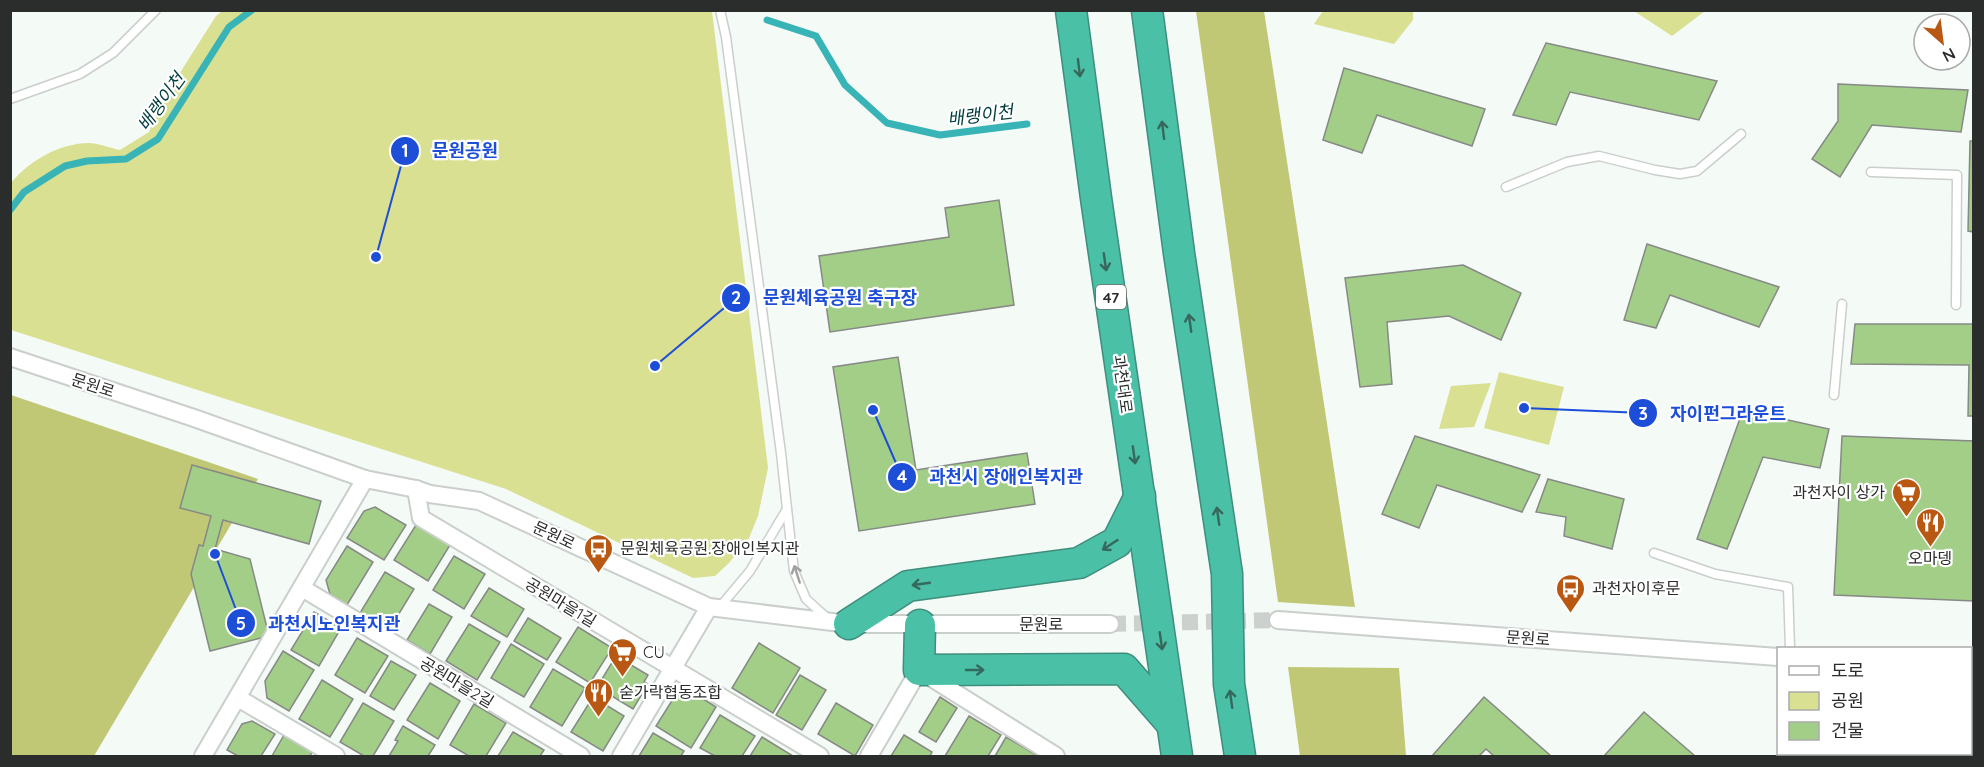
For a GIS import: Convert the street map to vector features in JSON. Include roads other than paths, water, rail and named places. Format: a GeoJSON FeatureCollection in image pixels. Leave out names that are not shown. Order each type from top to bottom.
{"type":"FeatureCollection","features":[{"type":"Feature","properties":{"kind":"highway","name":"과천대로"},"geometry":{"type":"LineString","coordinates":[[1071,10],[1177,756]]}},
{"type":"Feature","properties":{"kind":"highway"},"geometry":{"type":"LineString","coordinates":[[1147,10],[1179,253],[1227,574],[1229,684],[1240,756]]}},
{"type":"Feature","properties":{"kind":"highway"},"geometry":{"type":"LineString","coordinates":[[839,622],[908,586],[1079,563],[1117,542],[1140,496]]}},
{"type":"Feature","properties":{"kind":"highway"},"geometry":{"type":"LineString","coordinates":[[920,625],[919,670],[1124,669],[1172,724]]}},
{"type":"Feature","properties":{"kind":"street","name":"문원로"},"geometry":{"type":"LineString","coordinates":[[10,357],[194,418],[365,480],[416,489],[430,494],[478,501],[714,608],[839,622],[920,625],[1110,624]]}},
{"type":"Feature","properties":{"kind":"street"},"geometry":{"type":"LineString","coordinates":[[203,756],[365,480]]}},
{"type":"Feature","properties":{"kind":"street","name":"공원마을1길"},"geometry":{"type":"LineString","coordinates":[[416,489],[421,518],[820,756]]}},
{"type":"Feature","properties":{"kind":"street","name":"공원마을2길"},"geometry":{"type":"LineString","coordinates":[[302,588],[581,756]]}},
{"type":"Feature","properties":{"kind":"street"},"geometry":{"type":"LineString","coordinates":[[621,756],[673,669],[714,608]]}},
{"type":"Feature","properties":{"kind":"street","name":"문원로"},"geometry":{"type":"LineString","coordinates":[[1278,620],[1777,657]]}},
{"type":"Feature","properties":{"kind":"street"},"geometry":{"type":"LineString","coordinates":[[869,756],[919,670],[1056,756]]}},
{"type":"Feature","properties":{"kind":"street"},"geometry":{"type":"LineString","coordinates":[[238,698],[336,756]]}},
{"type":"Feature","properties":{"kind":"lane"},"geometry":{"type":"LineString","coordinates":[[10,99],[80,74],[113,53],[156,10]]}},
{"type":"Feature","properties":{"kind":"lane"},"geometry":{"type":"LineString","coordinates":[[720,10],[726,37],[782,453],[794,571],[806,599],[839,622]]}},
{"type":"Feature","properties":{"kind":"lane"},"geometry":{"type":"LineString","coordinates":[[1506,187],[1567,162],[1599,156],[1680,174],[1697,171],[1741,134]]}},
{"type":"Feature","properties":{"kind":"lane"},"geometry":{"type":"LineString","coordinates":[[1871,172],[1957,175],[1956,306]]}},
{"type":"Feature","properties":{"kind":"lane"},"geometry":{"type":"LineString","coordinates":[[1834,395],[1842,304]]}},
{"type":"Feature","properties":{"kind":"lane"},"geometry":{"type":"LineString","coordinates":[[714,608],[750,571],[787,509]]}},
{"type":"Feature","properties":{"kind":"lane"},"geometry":{"type":"LineString","coordinates":[[1653,553],[1715,574],[1788,587],[1790,647]]}},
{"type":"Feature","properties":{"kind":"waterway","name":"배랭이천"},"geometry":{"type":"LineString","coordinates":[[10,210],[24,192],[65,166],[87,161],[126,159],[158,139],[229,27],[252,10]]}},
{"type":"Feature","properties":{"kind":"waterway","name":"배랭이천"},"geometry":{"type":"LineString","coordinates":[[767,20],[816,36],[845,85],[887,123],[940,135],[1027,124]]}},
{"type":"Feature","properties":{"kind":"tunnel"},"geometry":{"type":"LineString","coordinates":[[1110,624],[1278,620]]}},
{"type":"Feature","properties":{"kind":"place","name":"문원공원"},"geometry":{"type":"Point","coordinates":[376,257]}},
{"type":"Feature","properties":{"kind":"place","name":"문원체육공원 축구장"},"geometry":{"type":"Point","coordinates":[655,366]}},
{"type":"Feature","properties":{"kind":"place","name":"자이펀그라운트"},"geometry":{"type":"Point","coordinates":[1524,408]}},
{"type":"Feature","properties":{"kind":"place","name":"과천시 장애인복지관"},"geometry":{"type":"Point","coordinates":[873,410]}},
{"type":"Feature","properties":{"kind":"place","name":"과천자이 상가"},"geometry":{"type":"Point","coordinates":[1906,518]}},
{"type":"Feature","properties":{"kind":"place","name":"오마뎅"},"geometry":{"type":"Point","coordinates":[1930,548]}},
{"type":"Feature","properties":{"kind":"place","name":"과천시노인복지관"},"geometry":{"type":"Point","coordinates":[215,554]}},
{"type":"Feature","properties":{"kind":"place","name":"문원체육공원.장애인복지관"},"geometry":{"type":"Point","coordinates":[599,574]}},
{"type":"Feature","properties":{"kind":"place","name":"과천자이후문"},"geometry":{"type":"Point","coordinates":[1571,614]}},
{"type":"Feature","properties":{"kind":"place","name":"CU"},"geometry":{"type":"Point","coordinates":[622,678]}},
{"type":"Feature","properties":{"kind":"place","name":"숟가락협동조합"},"geometry":{"type":"Point","coordinates":[598,718]}}]}
